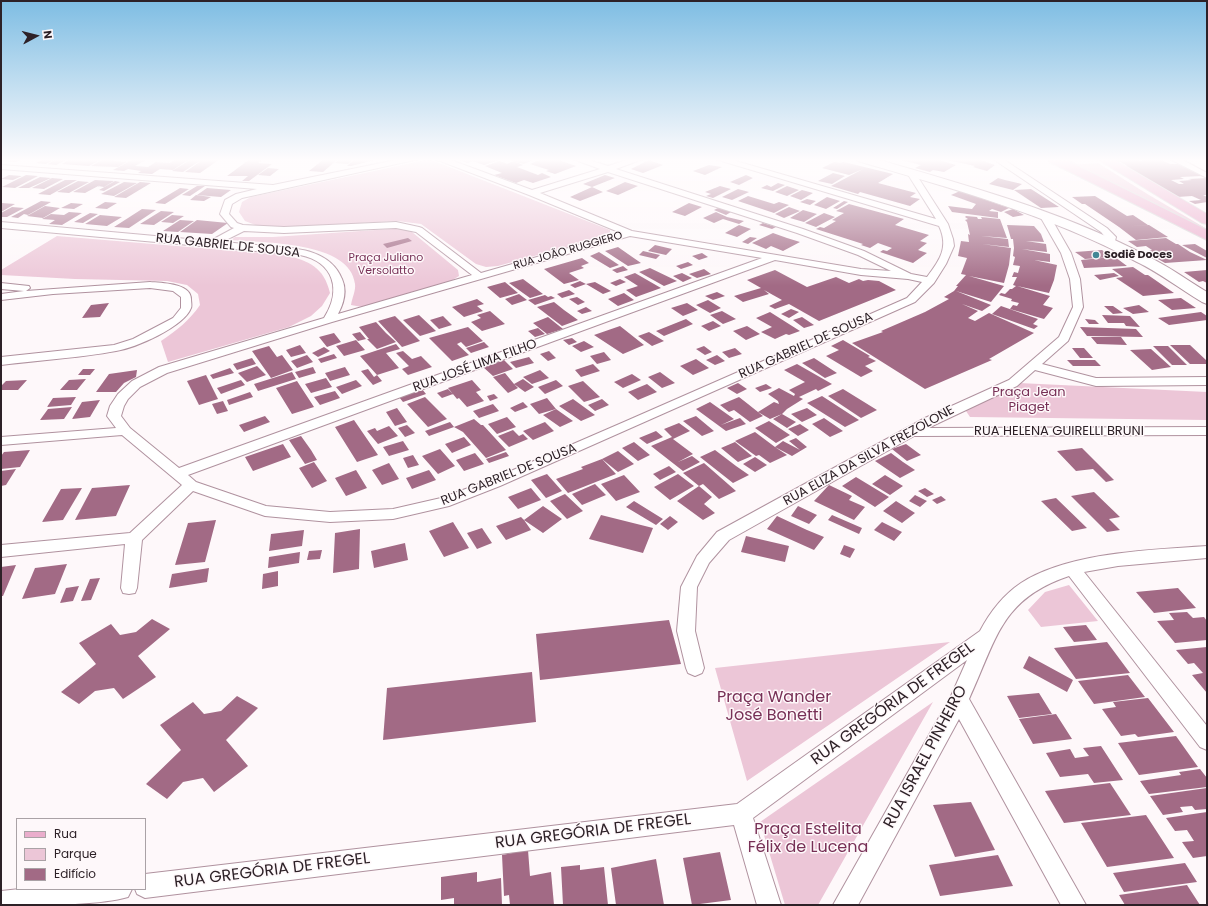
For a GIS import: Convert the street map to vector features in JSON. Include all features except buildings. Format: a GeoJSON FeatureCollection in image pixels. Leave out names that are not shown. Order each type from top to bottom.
{"type":"FeatureCollection","features":[{"type":"Feature","properties":{"kind":"main road"},"geometry":{"type":"LineString","coordinates":[[1004,201],[1111,243],[1143,259],[1207,299]]}},
{"type":"Feature","properties":{"kind":"main road"},"geometry":{"type":"LineString","coordinates":[[1137,201],[1207,236]]}},
{"type":"Feature","properties":{"kind":"main road"},"geometry":{"type":"LineString","coordinates":[[1175,201],[1207,220]]}},
{"type":"Feature","properties":{"kind":"street"},"geometry":{"type":"LineString","coordinates":[[230,201],[225,208],[224,214],[234,225],[242,228],[284,230],[391,225],[409,226],[419,230],[480,277]]}},
{"type":"Feature","properties":{"kind":"street"},"geometry":{"type":"LineString","coordinates":[[552,201],[630,233]]}},
{"type":"Feature","properties":{"kind":"street"},"geometry":{"type":"LineString","coordinates":[[706,201],[861,254],[908,276],[930,281]]}},
{"type":"Feature","properties":{"kind":"street"},"geometry":{"type":"LineString","coordinates":[[863,201],[943,224]]}},
{"type":"Feature","properties":{"kind":"street","name":"RUA GABRIEL DE SOUSA"},"geometry":{"type":"LineString","coordinates":[[1,226],[292,251],[312,255],[326,263],[335,272],[339,285],[338,303],[328,320],[163,370],[136,384],[123,397],[117,406],[114,416],[125,431],[191,485],[266,511],[330,517],[393,514],[444,502],[495,484],[911,300],[930,281],[949,246],[948,234],[929,201]]}},
{"type":"Feature","properties":{"kind":"street"},"geometry":{"type":"LineString","coordinates":[[1060,201],[1104,230],[1111,237],[1111,243]]}},
{"type":"Feature","properties":{"kind":"street","name":"RUA ELIZA DA SILVA FREZOLONE"},"geometry":{"type":"LineString","coordinates":[[695,668],[686,630],[689,587],[703,560],[723,536],[930,421],[1013,383],[1064,339],[1078,307],[1075,279],[1066,254],[1046,218]]}},
{"type":"Feature","properties":{"kind":"street"},"geometry":{"type":"LineString","coordinates":[[211,244],[242,228]]}},
{"type":"Feature","properties":{"kind":"street","name":"RUA JOÃO RUGGIERO"},"geometry":{"type":"LineString","coordinates":[[328,320],[630,233],[861,272],[908,276]]}},
{"type":"Feature","properties":{"kind":"street","name":"RUA JOSÉ LIMA FILHO"},"geometry":{"type":"LineString","coordinates":[[178,473],[772,258]]}},
{"type":"Feature","properties":{"kind":"street"},"geometry":{"type":"LineString","coordinates":[[1,297],[53,291],[150,284],[176,288],[186,296],[186,308],[177,320],[138,341],[116,348],[1,361]]}},
{"type":"Feature","properties":{"kind":"street"},"geometry":{"type":"LineString","coordinates":[[1,286],[53,291]]}},
{"type":"Feature","properties":{"kind":"street"},"geometry":{"type":"LineString","coordinates":[[1034,366],[1096,382],[1207,381]]}},
{"type":"Feature","properties":{"kind":"street"},"geometry":{"type":"LineString","coordinates":[[1,441],[125,431]]}},
{"type":"Feature","properties":{"kind":"street","name":"RUA HELENA GUIRELLI BRUNI"},"geometry":{"type":"LineString","coordinates":[[911,432],[1207,431]]}},
{"type":"Feature","properties":{"kind":"street"},"geometry":{"type":"LineString","coordinates":[[1,551],[134,538],[191,485]]}},
{"type":"Feature","properties":{"kind":"street"},"geometry":{"type":"LineString","coordinates":[[129,588],[134,538]]}},
{"type":"Feature","properties":{"kind":"street","name":"RUA ISRAEL PINHEIRO"},"geometry":{"type":"LineString","coordinates":[[845,905],[959,700],[986,636],[1001,612],[1012,601],[1032,585],[1072,568],[1142,558],[1207,552]]}},
{"type":"Feature","properties":{"kind":"street"},"geometry":{"type":"LineString","coordinates":[[1072,568],[1207,741]]}},
{"type":"Feature","properties":{"kind":"street","name":"RUA GREGÓRIA DE FREGEL"},"geometry":{"type":"LineString","coordinates":[[146,886],[741,814],[986,636]]}},
{"type":"Feature","properties":{"kind":"street"},"geometry":{"type":"LineString","coordinates":[[959,700],[1074,905]]}},
{"type":"Feature","properties":{"kind":"street"},"geometry":{"type":"LineString","coordinates":[[741,814],[769,905]]}},
{"type":"Feature","properties":{"kind":"street"},"geometry":{"type":"LineString","coordinates":[[1,903],[112,890]]}},
{"type":"Feature","properties":{"kind":"green space","name":"Praça Juliano Versolatto"},"geometry":{"type":"Polygon","coordinates":[[[537,201],[610,230],[610,235],[498,266],[486,267],[476,264],[421,224],[397,221],[285,227],[258,226],[245,221],[239,212],[242,202],[537,201]]]}},
{"type":"Feature","properties":{"kind":"green space"},"geometry":{"type":"Polygon","coordinates":[[[1142,201],[1160,201],[1207,229],[1207,234],[1142,201]]]}},
{"type":"Feature","properties":{"kind":"green space","name":"Praça Juliano Versolatto"},"geometry":{"type":"Polygon","coordinates":[[[402,229],[412,232],[458,270],[459,276],[451,281],[362,307],[351,305],[355,284],[350,270],[338,259],[322,252],[303,247],[231,240],[235,237],[273,237],[402,229]]]}},
{"type":"Feature","properties":{"kind":"green space"},"geometry":{"type":"Polygon","coordinates":[[[57,236],[285,255],[314,266],[324,277],[330,293],[322,306],[311,316],[289,327],[168,362],[161,341],[192,316],[200,305],[198,294],[187,285],[167,281],[75,279],[1,275],[1,270],[57,236]]]}},
{"type":"Feature","properties":{"kind":"green space","name":"Praça Jean Piaget"},"geometry":{"type":"Polygon","coordinates":[[[1019,383],[1207,392],[1207,420],[970,417],[966,411],[972,406],[1019,383]]]}},
{"type":"Feature","properties":{"kind":"green space"},"geometry":{"type":"Polygon","coordinates":[[[1069,585],[1098,621],[1041,627],[1028,610],[1045,592],[1069,585]]]}},
{"type":"Feature","properties":{"kind":"green space","name":"Praça Wander José Bonetti"},"geometry":{"type":"Polygon","coordinates":[[[950,642],[747,781],[715,668],[950,642]]]}},
{"type":"Feature","properties":{"kind":"green space","name":"Praça Estelita Félix de Lucena"},"geometry":{"type":"Polygon","coordinates":[[[933,702],[818,905],[785,905],[760,822],[933,702]]]}},
{"type":"Feature","properties":{"kind":"place","name":"Sodiê Doces"},"geometry":{"type":"Point","coordinates":[1096,255]}}]}
